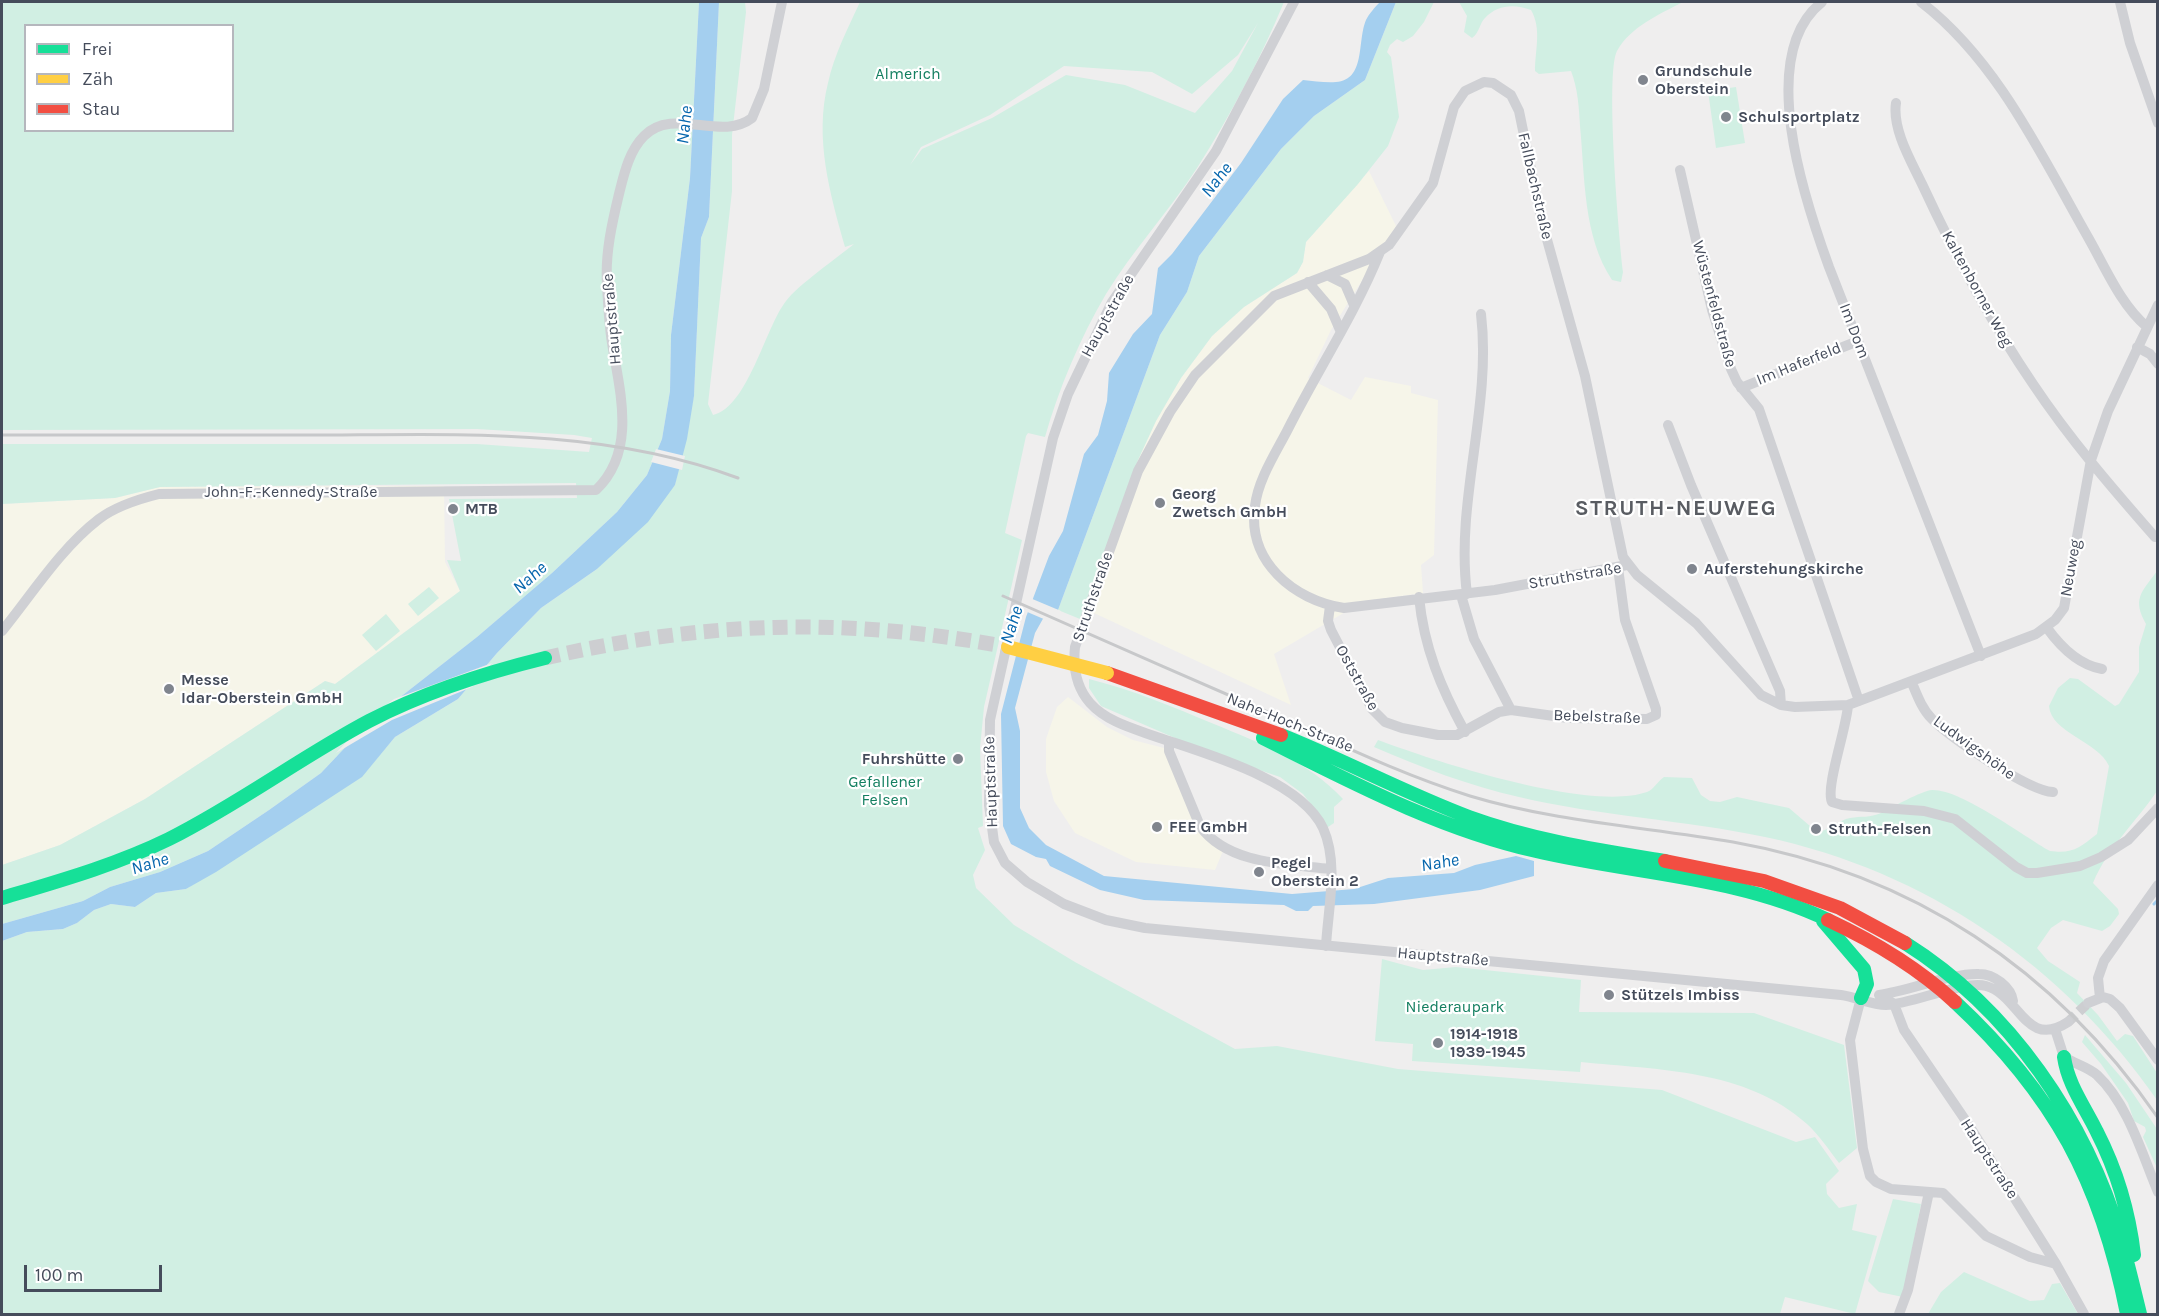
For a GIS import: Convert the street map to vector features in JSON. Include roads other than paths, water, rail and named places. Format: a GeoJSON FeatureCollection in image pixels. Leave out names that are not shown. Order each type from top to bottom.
{"type":"FeatureCollection","features":[{"type":"Feature","properties":{"kind":"main road"},"geometry":{"type":"LineString","coordinates":[[1008,647],[1107,673],[1209,708]]}},
{"type":"Feature","properties":{"kind":"main road"},"geometry":{"type":"LineString","coordinates":[[6,896],[127,858],[169,840],[395,708],[456,683],[505,667],[545,658]]}},
{"type":"Feature","properties":{"kind":"main road","name":"Nahe-Hoch-Straße"},"geometry":{"type":"LineString","coordinates":[[1209,708],[1355,784],[1482,836],[1552,855],[1728,886],[1772,897],[1817,914],[1873,943],[1943,993],[2003,1050],[2047,1107],[2068,1140],[2103,1220],[2127,1314]]}},
{"type":"Feature","properties":{"kind":"main road","name":"Nahe-Hoch-Straße"},"geometry":{"type":"LineString","coordinates":[[1209,708],[1289,738],[1432,802],[1494,826],[1574,846],[1740,875],[1799,893],[1876,927],[1925,957],[1964,988],[2004,1027],[2033,1060],[2074,1123],[2114,1211],[2129,1261],[2140,1314]]}},
{"type":"Feature","properties":{"kind":"main road"},"geometry":{"type":"LineString","coordinates":[[1817,914],[1864,969],[1868,984],[1861,998]]}},
{"type":"Feature","properties":{"kind":"main road"},"geometry":{"type":"LineString","coordinates":[[2064,1057],[2068,1078],[2108,1155],[2126,1202],[2132,1225],[2140,1314]]}},
{"type":"Feature","properties":{"kind":"street","name":"Hauptstraße"},"geometry":{"type":"LineString","coordinates":[[619,456],[622,436],[621,398],[612,340],[607,281],[610,234],[624,175],[636,145],[658,125],[674,123],[740,125],[752,118],[761,102],[782,2]]}},
{"type":"Feature","properties":{"kind":"street","name":"Hauptstraße"},"geometry":{"type":"LineString","coordinates":[[1294,2],[1216,151],[1112,302],[1068,394],[1053,438],[995,690],[988,751],[988,805],[994,842],[1005,863],[1039,891],[1084,912],[1146,928],[1861,998],[1878,1004],[1894,1004],[1979,985],[1988,986],[2013,1003],[2031,1026],[2055,1029]]}},
{"type":"Feature","properties":{"kind":"street","name":"Im Dom"},"geometry":{"type":"LineString","coordinates":[[1822,2],[1801,26],[1792,51],[1790,83],[1793,140],[1812,217],[1981,656]]}},
{"type":"Feature","properties":{"kind":"street"},"geometry":{"type":"LineString","coordinates":[[1921,2],[1954,30],[1987,72],[2046,161],[2131,312],[2147,327]]}},
{"type":"Feature","properties":{"kind":"street"},"geometry":{"type":"LineString","coordinates":[[2120,2],[2133,53],[2157,123]]}},
{"type":"Feature","properties":{"kind":"street","name":"Fallbachstraße"},"geometry":{"type":"LineString","coordinates":[[1327,274],[1380,252],[1397,236],[1434,183],[1449,120],[1458,98],[1474,85],[1484,82],[1502,87],[1516,102],[1519,111],[1540,218],[1585,376],[1623,566]]}},
{"type":"Feature","properties":{"kind":"street","name":"Kaltenborner Weg"},"geometry":{"type":"LineString","coordinates":[[1896,103],[1896,120],[1911,160],[1965,271],[2032,383],[2091,460],[2155,537]]}},
{"type":"Feature","properties":{"kind":"street","name":"Wüstenfeldstraße"},"geometry":{"type":"LineString","coordinates":[[1680,170],[1712,310],[1731,369],[1741,388],[1759,409],[1859,701]]}},
{"type":"Feature","properties":{"kind":"street","name":"Struthstraße"},"geometry":{"type":"LineString","coordinates":[[1380,252],[1267,470],[1258,492],[1253,516],[1256,541],[1268,566],[1293,588],[1330,606],[1357,607],[1419,597],[1464,594],[1623,566],[1696,623],[1761,695],[1781,705],[1813,708],[1848,705]]}},
{"type":"Feature","properties":{"kind":"street","name":"Struthstraße"},"geometry":{"type":"LineString","coordinates":[[1326,946],[1330,853],[1322,827],[1294,795],[1267,778],[1118,723],[1089,702],[1075,672],[1074,659],[1078,636],[1138,471],[1175,403],[1195,375],[1261,307],[1280,293],[1327,274]]}},
{"type":"Feature","properties":{"kind":"street"},"geometry":{"type":"LineString","coordinates":[[1327,274],[1345,284],[1354,304]]}},
{"type":"Feature","properties":{"kind":"street"},"geometry":{"type":"LineString","coordinates":[[1308,282],[1331,309],[1340,330]]}},
{"type":"Feature","properties":{"kind":"street","name":"Neuweg"},"geometry":{"type":"LineString","coordinates":[[2047,628],[2064,608],[2091,460],[2108,411],[2157,305]]}},
{"type":"Feature","properties":{"kind":"street"},"geometry":{"type":"LineString","coordinates":[[1481,314],[1483,341],[1464,560],[1464,594],[1474,639],[1511,710]]}},
{"type":"Feature","properties":{"kind":"street","name":"Im Haferfeld"},"geometry":{"type":"LineString","coordinates":[[1741,388],[1858,341]]}},
{"type":"Feature","properties":{"kind":"street"},"geometry":{"type":"LineString","coordinates":[[2137,347],[2150,354],[2157,364]]}},
{"type":"Feature","properties":{"kind":"street"},"geometry":{"type":"LineString","coordinates":[[1668,425],[1780,691],[1781,705]]}},
{"type":"Feature","properties":{"kind":"street","name":"John-F.-Kennedy-Straße"},"geometry":{"type":"LineString","coordinates":[[2,631],[88,529],[101,517],[141,498],[179,492],[585,492],[596,490],[605,481],[619,456]]}},
{"type":"Feature","properties":{"kind":"street","name":"Bebelstraße"},"geometry":{"type":"LineString","coordinates":[[1511,710],[1590,720],[1647,719],[1656,716],[1654,701],[1625,621],[1623,566]]}},
{"type":"Feature","properties":{"kind":"street"},"geometry":{"type":"LineString","coordinates":[[1419,597],[1429,657],[1443,691],[1465,732]]}},
{"type":"Feature","properties":{"kind":"street","name":"Oststraße"},"geometry":{"type":"LineString","coordinates":[[1330,606],[1328,621],[1331,630],[1366,699],[1378,716],[1393,724],[1420,732],[1448,736],[1465,732],[1499,712],[1511,710]]}},
{"type":"Feature","properties":{"kind":"street"},"geometry":{"type":"LineString","coordinates":[[2102,669],[2083,663],[2063,647],[2047,628],[1912,683],[1848,705],[1846,728],[1829,790],[1832,801],[1842,805],[1933,812],[1955,819],[2022,871],[2037,873],[2090,863],[2128,840],[2157,808]]}},
{"type":"Feature","properties":{"kind":"street","name":"Ludwigshöhe"},"geometry":{"type":"LineString","coordinates":[[1912,683],[1924,708],[1940,725],[2018,780],[2038,790],[2053,792]]}},
{"type":"Feature","properties":{"kind":"street"},"geometry":{"type":"LineString","coordinates":[[1169,741],[1169,751],[1200,826],[1207,835],[1235,851],[1263,861],[1330,873]]}},
{"type":"Feature","properties":{"kind":"street"},"geometry":{"type":"LineString","coordinates":[[2100,998],[2098,978],[2104,962],[2157,885]]}},
{"type":"Feature","properties":{"kind":"street","name":"Hauptstraße"},"geometry":{"type":"LineString","coordinates":[[1861,998],[1980,974],[1990,976],[2009,991],[2013,1003]]}},
{"type":"Feature","properties":{"kind":"street"},"geometry":{"type":"LineString","coordinates":[[1880,995],[1894,1004]]}},
{"type":"Feature","properties":{"kind":"street"},"geometry":{"type":"LineString","coordinates":[[1861,998],[1850,1040],[1866,1165],[1870,1176],[1883,1187],[1899,1191],[1943,1193],[1973,1225],[1995,1241],[2040,1261],[2056,1264]]}},
{"type":"Feature","properties":{"kind":"street"},"geometry":{"type":"LineString","coordinates":[[2088,1003],[2100,998],[2115,1002],[2157,1060]]}},
{"type":"Feature","properties":{"kind":"street","name":"Hauptstraße"},"geometry":{"type":"LineString","coordinates":[[1894,1004],[1904,1030],[1968,1124],[2085,1314]]}},
{"type":"Feature","properties":{"kind":"street"},"geometry":{"type":"LineString","coordinates":[[2068,1022],[2055,1029],[2064,1057],[2091,1071],[2107,1087],[2131,1130],[2157,1192]]}},
{"type":"Feature","properties":{"kind":"street"},"geometry":{"type":"LineString","coordinates":[[1899,1314],[1908,1290],[1929,1192]]}},
{"type":"Feature","properties":{"kind":"water"},"geometry":{"type":"Polygon","coordinates":[[[699,2],[719,2],[709,217],[701,238],[694,396],[687,439],[675,485],[648,522],[597,569],[541,608],[497,653],[458,699],[395,737],[362,777],[216,872],[186,889],[156,893],[135,907],[111,904],[94,910],[77,923],[63,929],[27,932],[2,941],[2,924],[83,901],[110,887],[160,872],[208,851],[321,773],[371,720],[477,637],[552,573],[617,512],[647,475],[662,439],[670,391],[671,335],[690,178],[699,2]]]}},
{"type":"Feature","properties":{"kind":"water"},"geometry":{"type":"Polygon","coordinates":[[[1380,2],[1396,2],[1365,80],[1314,116],[1281,149],[1199,256],[1187,292],[1160,335],[1058,610],[1049,608],[1035,633],[1015,708],[1020,731],[1020,808],[1029,828],[1046,845],[1104,876],[1292,894],[1354,889],[1388,878],[1454,873],[1475,865],[1516,856],[1534,861],[1534,876],[1480,890],[1374,904],[1313,906],[1308,911],[1296,911],[1284,905],[1144,900],[1100,890],[1050,866],[1046,859],[1036,857],[1011,844],[1003,826],[1001,714],[1026,617],[1049,556],[1063,531],[1084,454],[1098,435],[1107,401],[1109,373],[1133,334],[1152,314],[1158,268],[1172,254],[1241,163],[1283,99],[1303,80],[1336,82],[1346,80],[1352,74],[1359,58],[1366,20],[1380,2]]]}},
{"type":"Feature","properties":{"kind":"waterway"},"geometry":{"type":"LineString","coordinates":[[2154,904],[2158,900]]}},
{"type":"Feature","properties":{"kind":"tunnel"},"geometry":{"type":"LineString","coordinates":[[545,658],[662,636],[776,627],[890,631],[948,637],[1008,647]]}},
{"type":"Feature","properties":{"kind":"tunnel"},"geometry":{"type":"LineString","coordinates":[[2068,1022],[2088,1003]]}},
{"type":"Feature","properties":{"kind":"railway"},"geometry":{"type":"LineString","coordinates":[[2,435],[439,435],[541,438],[640,451],[690,462],[738,478]]}},
{"type":"Feature","properties":{"kind":"railway"},"geometry":{"type":"LineString","coordinates":[[1003,596],[1370,758],[1445,788],[1535,812],[1733,842],[1799,857],[1861,878],[1919,904],[1974,936],[2026,974],[2073,1017],[2118,1065],[2158,1118]]}},
{"type":"Feature","properties":{"kind":"place","name":"Grundschule Oberstein"},"geometry":{"type":"Point","coordinates":[1643,80]}},
{"type":"Feature","properties":{"kind":"place","name":"Schulsportplatz"},"geometry":{"type":"Point","coordinates":[1726,117]}},
{"type":"Feature","properties":{"kind":"place","name":"Georg Zwetsch GmbH"},"geometry":{"type":"Point","coordinates":[1160,503]}},
{"type":"Feature","properties":{"kind":"place","name":"MTB"},"geometry":{"type":"Point","coordinates":[453,509]}},
{"type":"Feature","properties":{"kind":"place","name":"Auferstehungskirche"},"geometry":{"type":"Point","coordinates":[1692,569]}},
{"type":"Feature","properties":{"kind":"place","name":"Messe Idar-Oberstein GmbH"},"geometry":{"type":"Point","coordinates":[169,689]}},
{"type":"Feature","properties":{"kind":"place","name":"Fuhrshütte"},"geometry":{"type":"Point","coordinates":[958,759]}},
{"type":"Feature","properties":{"kind":"place","name":"FEE GmbH"},"geometry":{"type":"Point","coordinates":[1157,827]}},
{"type":"Feature","properties":{"kind":"place","name":"Struth-Felsen"},"geometry":{"type":"Point","coordinates":[1816,829]}},
{"type":"Feature","properties":{"kind":"place","name":"Pegel Oberstein 2"},"geometry":{"type":"Point","coordinates":[1259,872]}},
{"type":"Feature","properties":{"kind":"place","name":"Stützels Imbiss"},"geometry":{"type":"Point","coordinates":[1609,995]}},
{"type":"Feature","properties":{"kind":"place","name":"1914-1918 1939-1945"},"geometry":{"type":"Point","coordinates":[1438,1043]}},
{"type":"Feature","properties":{"kind":"district","name":"STRUTH-NEUWEG"},"geometry":{"type":"Point","coordinates":[1676,509]}},
{"type":"Feature","properties":{"kind":"park label","name":"Almerich"},"geometry":{"type":"Point","coordinates":[908,74]}},
{"type":"Feature","properties":{"kind":"park label","name":"Gefallener Felsen"},"geometry":{"type":"Point","coordinates":[885,791]}},
{"type":"Feature","properties":{"kind":"park label","name":"Niederaupark"},"geometry":{"type":"Point","coordinates":[1455,1007]}},
{"type":"Feature","properties":{"kind":"water label","name":"Nahe"},"geometry":{"type":"Point","coordinates":[685,125]}},
{"type":"Feature","properties":{"kind":"water label","name":"Nahe"},"geometry":{"type":"Point","coordinates":[1217,180]}},
{"type":"Feature","properties":{"kind":"water label","name":"Nahe"},"geometry":{"type":"Point","coordinates":[530,578]}},
{"type":"Feature","properties":{"kind":"water label","name":"Nahe"},"geometry":{"type":"Point","coordinates":[1012,625]}},
{"type":"Feature","properties":{"kind":"water label","name":"Nahe"},"geometry":{"type":"Point","coordinates":[1440,863]}},
{"type":"Feature","properties":{"kind":"water label","name":"Nahe"},"geometry":{"type":"Point","coordinates":[150,864]}}]}
